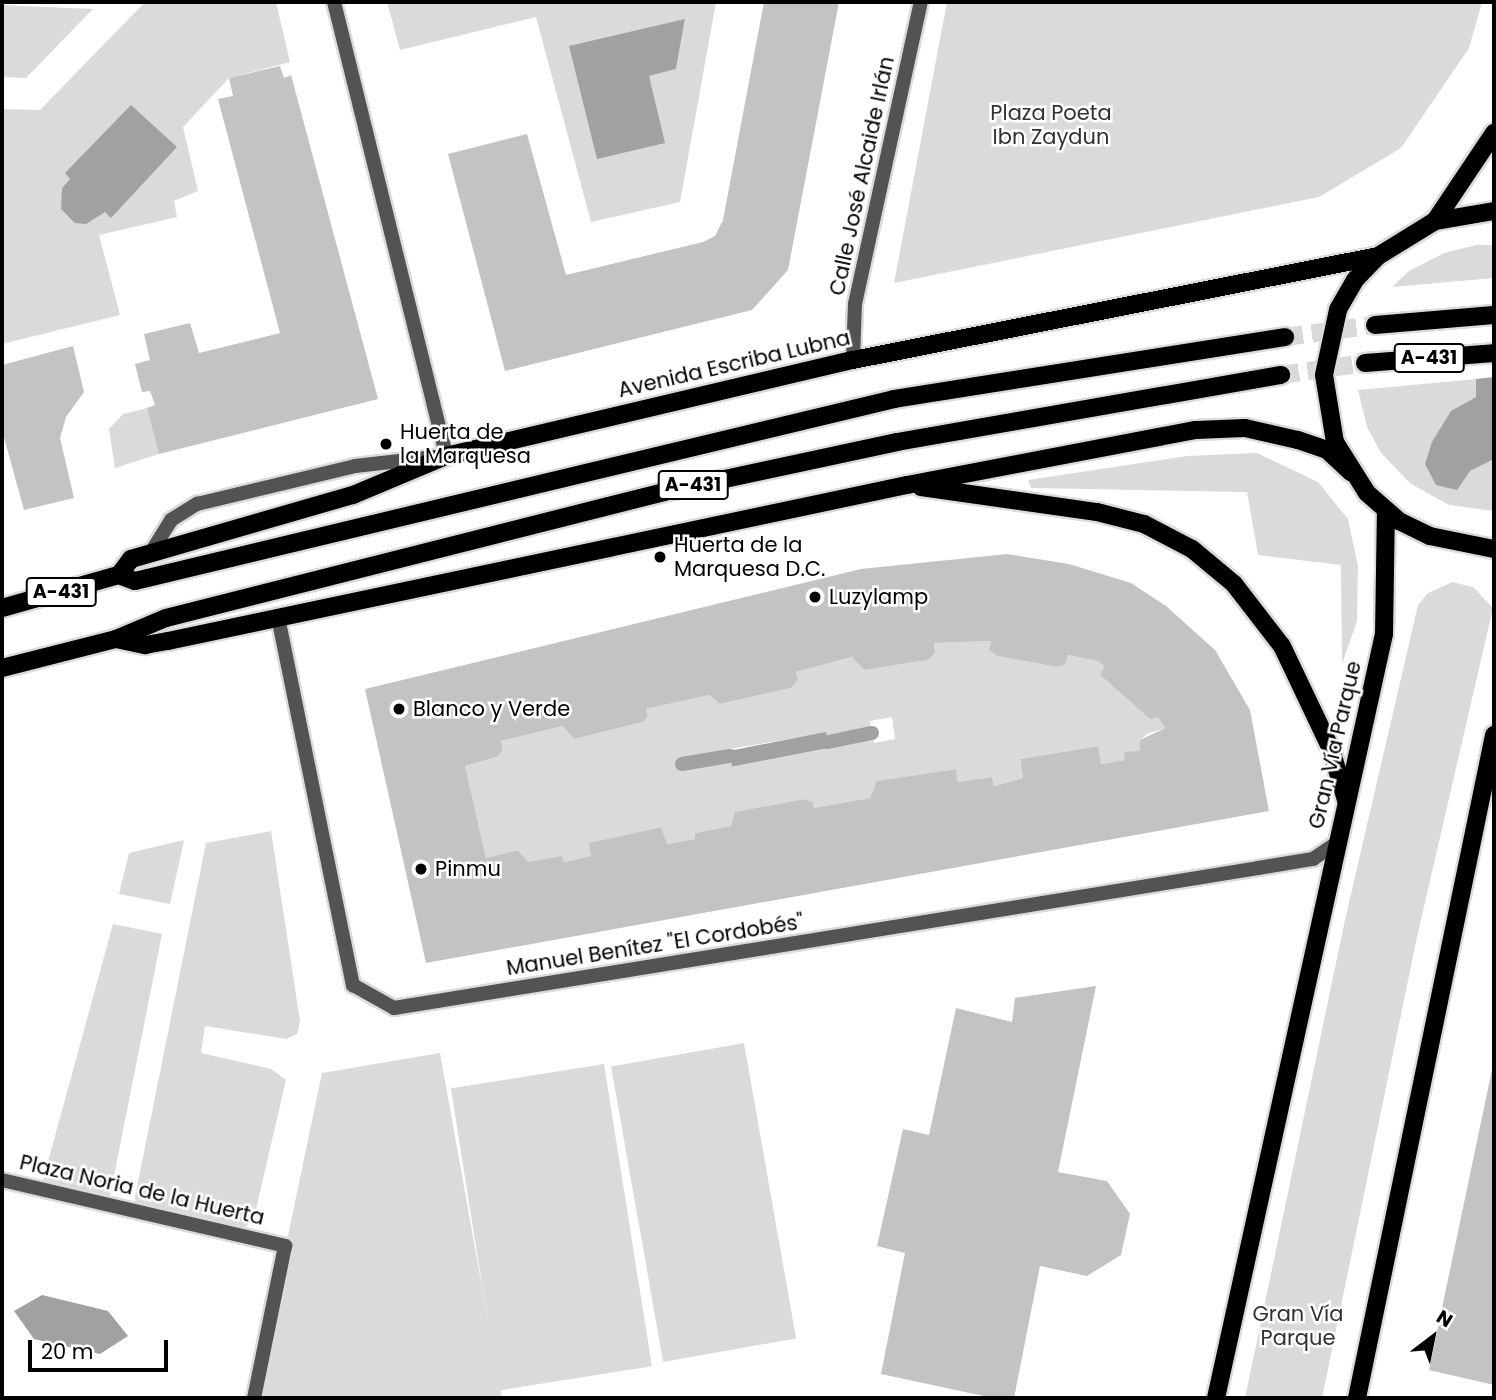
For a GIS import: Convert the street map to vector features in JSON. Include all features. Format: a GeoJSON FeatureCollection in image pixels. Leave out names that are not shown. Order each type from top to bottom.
{"type":"FeatureCollection","features":[{"type":"Feature","properties":{"kind":"main road"},"geometry":{"type":"LineString","coordinates":[[1435,221],[1494,133]]}},
{"type":"Feature","properties":{"kind":"main road"},"geometry":{"type":"LineString","coordinates":[[1351,472],[1330,426],[1325,358],[1338,310],[1355,281],[1378,256],[1435,221],[1494,211]]}},
{"type":"Feature","properties":{"kind":"main road","name":"Avenida Escriba Lubna"},"geometry":{"type":"LineString","coordinates":[[2,608],[119,575],[131,559],[353,495],[446,456],[853,360],[1378,256]]}},
{"type":"Feature","properties":{"kind":"main road","name":"A-431"},"geometry":{"type":"LineString","coordinates":[[1375,324],[1494,315]]}},
{"type":"Feature","properties":{"kind":"main road","name":"Avenida Escriba Lubna"},"geometry":{"type":"LineString","coordinates":[[119,575],[135,582],[894,400],[1285,337]]}},
{"type":"Feature","properties":{"kind":"main road","name":"A-431"},"geometry":{"type":"LineString","coordinates":[[1365,363],[1494,353]]}},
{"type":"Feature","properties":{"kind":"main road","name":"A-431"},"geometry":{"type":"LineString","coordinates":[[2,668],[116,639],[166,618],[664,492],[897,442],[1282,374]]}},
{"type":"Feature","properties":{"kind":"main road"},"geometry":{"type":"LineString","coordinates":[[116,639],[145,645],[908,485],[1196,430],[1230,428],[1298,440],[1327,450],[1386,511],[1445,542],[1494,550]]}},
{"type":"Feature","properties":{"kind":"main road"},"geometry":{"type":"LineString","coordinates":[[908,485],[1097,512],[1144,524],[1192,548],[1234,584],[1282,646],[1331,749],[1346,802]]}},
{"type":"Feature","properties":{"kind":"main road","name":"Gran Vía Parque"},"geometry":{"type":"LineString","coordinates":[[1216,1398],[1335,844],[1384,634],[1386,511]]}},
{"type":"Feature","properties":{"kind":"main road"},"geometry":{"type":"LineString","coordinates":[[1357,1398],[1494,736]]}},
{"type":"Feature","properties":{"kind":"street"},"geometry":{"type":"LineString","coordinates":[[150,554],[171,520],[197,504],[355,466],[446,456],[334,2]]}},
{"type":"Feature","properties":{"kind":"street","name":"Calle José Alcaide Irlán"},"geometry":{"type":"LineString","coordinates":[[853,360],[855,304],[921,2]]}},
{"type":"Feature","properties":{"kind":"street","name":"Manuel Benítez \"El Cordobés\""},"geometry":{"type":"LineString","coordinates":[[278,617],[354,985],[394,1008],[1258,869],[1313,859],[1335,844]]}},
{"type":"Feature","properties":{"kind":"street"},"geometry":{"type":"LineString","coordinates":[[1478,807],[1494,786]]}},
{"type":"Feature","properties":{"kind":"street","name":"Plaza Noria de la Huerta"},"geometry":{"type":"LineString","coordinates":[[2,1180],[285,1246],[254,1398]]}},
{"type":"Feature","properties":{"kind":"green space"},"geometry":{"type":"Polygon","coordinates":[[[145,2],[276,2],[290,62],[229,78],[183,127],[198,191],[174,201],[177,217],[99,235],[120,315],[2,344],[2,109],[40,110],[145,2]],[[177,147],[70,179],[62,188],[105,212],[177,147]]]}},
{"type":"Feature","properties":{"kind":"green space"},"geometry":{"type":"Polygon","coordinates":[[[387,2],[716,2],[680,202],[591,222],[536,17],[400,50],[387,2]],[[685,20],[649,76],[676,69],[685,20]]]}},
{"type":"Feature","properties":{"kind":"green space","name":"Plaza Poeta Ibn Zaydun"},"geometry":{"type":"Polygon","coordinates":[[[947,2],[1482,2],[1469,48],[1401,148],[1319,197],[894,283],[947,2]]]}},
{"type":"Feature","properties":{"kind":"green space"},"geometry":{"type":"Polygon","coordinates":[[[2,5],[93,9],[26,78],[2,77],[2,5]]]}},
{"type":"Feature","properties":{"kind":"green space"},"geometry":{"type":"Polygon","coordinates":[[[1476,245],[1494,245],[1494,278],[1392,287],[1409,271],[1444,253],[1476,245]]]}},
{"type":"Feature","properties":{"kind":"green space"},"geometry":{"type":"Polygon","coordinates":[[[1476,379],[1476,397],[1451,412],[1470,471],[1494,459],[1494,511],[1449,505],[1411,484],[1381,453],[1367,427],[1358,390],[1476,379]]]}},
{"type":"Feature","properties":{"kind":"green space"},"geometry":{"type":"Polygon","coordinates":[[[147,408],[159,454],[115,468],[109,429],[123,414],[147,408]]]}},
{"type":"Feature","properties":{"kind":"green space"},"geometry":{"type":"Polygon","coordinates":[[[1257,453],[1318,482],[1348,519],[1358,566],[1357,621],[1342,664],[1341,565],[1258,555],[1247,492],[1031,488],[1028,480],[1187,456],[1257,453]]]}},
{"type":"Feature","properties":{"kind":"green space"},"geometry":{"type":"Polygon","coordinates":[[[1452,582],[1473,587],[1493,608],[1417,937],[1322,1398],[1245,1398],[1345,920],[1418,605],[1428,593],[1452,582]]]}},
{"type":"Feature","properties":{"kind":"green space"},"geometry":{"type":"Polygon","coordinates":[[[991,641],[989,650],[997,656],[1057,667],[1065,665],[1068,655],[1097,661],[1104,666],[1100,675],[1149,718],[1158,717],[1165,728],[1147,734],[1140,740],[1140,751],[1125,760],[1101,764],[1097,746],[1020,759],[1023,778],[994,786],[992,777],[958,782],[956,769],[878,781],[870,798],[814,808],[813,802],[804,799],[736,812],[731,826],[695,833],[695,839],[667,844],[660,827],[590,843],[591,856],[564,862],[528,862],[518,850],[486,858],[465,766],[497,757],[503,750],[501,741],[563,726],[574,739],[643,722],[648,716],[646,709],[709,695],[720,704],[791,688],[798,680],[796,672],[852,657],[864,670],[928,660],[935,653],[934,643],[991,641]],[[892,717],[870,721],[874,743],[895,739],[892,717]],[[826,733],[729,749],[731,764],[732,764],[826,733]]]}},
{"type":"Feature","properties":{"kind":"green space"},"geometry":{"type":"Polygon","coordinates":[[[271,831],[300,1021],[297,1034],[286,1039],[205,1026],[201,1053],[271,1069],[286,1080],[253,1222],[238,1231],[137,1210],[135,1197],[206,843],[271,831]]]}},
{"type":"Feature","properties":{"kind":"green space"},"geometry":{"type":"Polygon","coordinates":[[[184,840],[170,904],[119,894],[129,853],[184,840]]]}},
{"type":"Feature","properties":{"kind":"green space"},"geometry":{"type":"Polygon","coordinates":[[[113,924],[162,934],[110,1196],[43,1180],[113,924]]]}},
{"type":"Feature","properties":{"kind":"green space"},"geometry":{"type":"Polygon","coordinates":[[[744,1043],[796,1338],[663,1362],[611,1066],[744,1043]]]}},
{"type":"Feature","properties":{"kind":"green space"},"geometry":{"type":"Polygon","coordinates":[[[440,1053],[502,1398],[254,1398],[322,1073],[440,1053]]]}},
{"type":"Feature","properties":{"kind":"green space"},"geometry":{"type":"Polygon","coordinates":[[[604,1064],[652,1366],[499,1390],[451,1088],[604,1064]]]}},
{"type":"Feature","properties":{"kind":"shaded area"},"geometry":{"type":"Polygon","coordinates":[[[685,19],[676,69],[649,76],[665,143],[597,159],[569,46],[685,19]]]}},
{"type":"Feature","properties":{"kind":"shaded area"},"geometry":{"type":"Polygon","coordinates":[[[131,105],[177,147],[111,218],[105,212],[86,224],[75,223],[61,209],[62,188],[70,179],[65,173],[131,105]]]}},
{"type":"Feature","properties":{"kind":"shaded area"},"geometry":{"type":"Polygon","coordinates":[[[1494,377],[1494,459],[1470,471],[1457,490],[1436,485],[1425,464],[1432,442],[1451,411],[1476,397],[1476,379],[1494,377]]]}},
{"type":"Feature","properties":{"kind":"shaded area"},"geometry":{"type":"Polygon","coordinates":[[[826,732],[829,748],[732,767],[729,751],[826,732]]]}},
{"type":"Feature","properties":{"kind":"shaded area"},"geometry":{"type":"Polygon","coordinates":[[[42,1295],[108,1311],[128,1336],[100,1354],[34,1339],[14,1311],[42,1295]]]}},
{"type":"Feature","properties":{"kind":"building"},"geometry":{"type":"Polygon","coordinates":[[[764,2],[839,2],[788,270],[752,310],[505,371],[448,154],[527,134],[566,275],[703,242],[715,236],[723,220],[764,2]]]}},
{"type":"Feature","properties":{"kind":"building"},"geometry":{"type":"Polygon","coordinates":[[[280,66],[284,78],[291,75],[378,399],[159,454],[147,408],[155,405],[150,391],[142,392],[135,364],[150,360],[144,334],[190,323],[199,353],[280,333],[218,99],[233,96],[229,78],[280,66]]]}},
{"type":"Feature","properties":{"kind":"building"},"geometry":{"type":"Polygon","coordinates":[[[73,346],[84,392],[66,417],[60,438],[74,498],[24,510],[2,430],[2,365],[73,346]]]}},
{"type":"Feature","properties":{"kind":"building"},"geometry":{"type":"Polygon","coordinates":[[[1007,554],[1069,564],[1131,583],[1166,606],[1215,650],[1250,710],[1269,811],[426,963],[365,689],[861,569],[1007,554]],[[991,641],[934,643],[935,653],[928,660],[864,670],[852,657],[796,672],[798,680],[791,688],[720,704],[709,695],[646,709],[648,716],[643,722],[574,739],[563,726],[501,741],[503,750],[497,757],[465,766],[486,858],[518,850],[528,862],[562,856],[564,862],[591,856],[589,843],[661,827],[667,844],[695,839],[695,833],[731,826],[735,812],[804,799],[813,802],[814,808],[870,798],[877,781],[956,769],[958,782],[992,777],[994,786],[1023,778],[1020,759],[1098,746],[1101,764],[1125,760],[1124,752],[1140,751],[1140,740],[1165,728],[1158,717],[1150,719],[1100,675],[1104,666],[1097,661],[1068,655],[1065,665],[1057,667],[997,656],[989,650],[991,641]]]}},
{"type":"Feature","properties":{"kind":"building"},"geometry":{"type":"Polygon","coordinates":[[[1096,986],[1058,1172],[1107,1181],[1130,1214],[1121,1255],[1087,1276],[1040,1266],[1014,1398],[993,1398],[881,1374],[905,1253],[877,1246],[903,1129],[929,1135],[956,1008],[1012,1022],[1015,998],[1096,986]]]}},
{"type":"Feature","properties":{"kind":"building"},"geometry":{"type":"Polygon","coordinates":[[[1494,1060],[1494,1385],[1429,1370],[1494,1060]]]}},
{"type":"Feature","properties":{"kind":"waterway"},"geometry":{"type":"LineString","coordinates":[[828,742],[872,733]]}},
{"type":"Feature","properties":{"kind":"waterway"},"geometry":{"type":"LineString","coordinates":[[682,764],[730,756]]}},
{"type":"Feature","properties":{"kind":"tunnel"},"geometry":{"type":"LineString","coordinates":[[1285,337],[1375,325]]}},
{"type":"Feature","properties":{"kind":"tunnel"},"geometry":{"type":"LineString","coordinates":[[1281,375],[1365,363]]}},
{"type":"Feature","properties":{"kind":"place","name":"Huerta de la Marquesa"},"geometry":{"type":"Point","coordinates":[386,444]}},
{"type":"Feature","properties":{"kind":"place","name":"Huerta de la Marquesa D.C."},"geometry":{"type":"Point","coordinates":[660,557]}},
{"type":"Feature","properties":{"kind":"place","name":"Luzylamp"},"geometry":{"type":"Point","coordinates":[815,597]}},
{"type":"Feature","properties":{"kind":"place","name":"Blanco y Verde"},"geometry":{"type":"Point","coordinates":[399,709]}},
{"type":"Feature","properties":{"kind":"place","name":"Pinmu"},"geometry":{"type":"Point","coordinates":[421,869]}}]}
